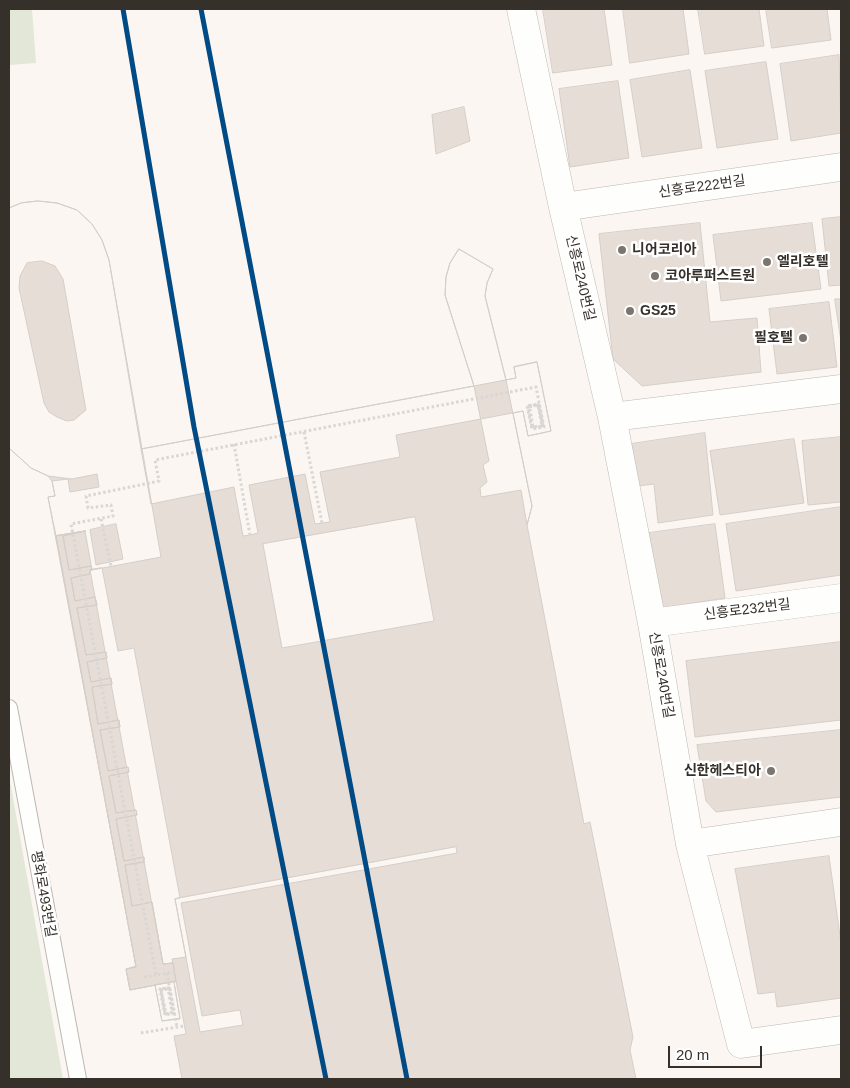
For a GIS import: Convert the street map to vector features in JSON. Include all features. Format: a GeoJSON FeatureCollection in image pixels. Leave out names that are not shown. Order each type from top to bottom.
{"type":"FeatureCollection","features":[{"type":"Feature","properties":{"kind":"street","name":"신흥로240번길"},"geometry":{"type":"LineString","coordinates":[[521,9],[563,206],[612,417],[652,622],[690,844],[741,1044],[841,1030]]}},
{"type":"Feature","properties":{"kind":"street","name":"신흥로222번길"},"geometry":{"type":"LineString","coordinates":[[563,206],[841,167]]}},
{"type":"Feature","properties":{"kind":"street"},"geometry":{"type":"LineString","coordinates":[[612,417],[841,389]]}},
{"type":"Feature","properties":{"kind":"street","name":"신흥로232번길"},"geometry":{"type":"LineString","coordinates":[[652,622],[841,598]]}},
{"type":"Feature","properties":{"kind":"street"},"geometry":{"type":"LineString","coordinates":[[690,844],[841,822]]}},
{"type":"Feature","properties":{"kind":"lane","name":"평화로493번길"},"geometry":{"type":"LineString","coordinates":[[9,708],[78,1079]]}},
{"type":"Feature","properties":{"kind":"path"},"geometry":{"type":"LineString","coordinates":[[528,384],[529,388]]}},
{"type":"Feature","properties":{"kind":"path"},"geometry":{"type":"LineString","coordinates":[[156,975],[71,524],[113,516],[111,505],[88,508],[86,496],[159,481],[155,460],[529,388],[536,387],[544,427],[532,429],[528,406],[533,405],[539,404],[543,426],[532,428],[528,407],[533,406],[538,404],[542,426],[533,428],[529,407],[538,406],[542,426],[533,427],[530,412],[529,404]]}},
{"type":"Feature","properties":{"kind":"path"},"geometry":{"type":"LineString","coordinates":[[304,432],[322,523]]}},
{"type":"Feature","properties":{"kind":"path"},"geometry":{"type":"LineString","coordinates":[[234,444],[250,535]]}},
{"type":"Feature","properties":{"kind":"path"},"geometry":{"type":"LineString","coordinates":[[101,518],[111,566]]}},
{"type":"Feature","properties":{"kind":"path"},"geometry":{"type":"LineString","coordinates":[[144,977],[175,972]]}},
{"type":"Feature","properties":{"kind":"path"},"geometry":{"type":"LineString","coordinates":[[166,973],[168,983],[170,991],[174,1013],[165,1015],[160,990],[169,988],[170,996],[172,1004],[173,1013],[165,1014],[161,989],[168,988],[170,996],[172,1012],[166,1014],[161,990],[170,989],[177,1027]]}},
{"type":"Feature","properties":{"kind":"path"},"geometry":{"type":"LineString","coordinates":[[142,1034],[184,1026]]}},
{"type":"Feature","properties":{"kind":"shaded area"},"geometry":{"type":"Polygon","coordinates":[[[32,9],[36,63],[9,65],[9,10],[32,9]]]}},
{"type":"Feature","properties":{"kind":"shaded area"},"geometry":{"type":"Polygon","coordinates":[[[9,775],[63,1079],[9,1079],[9,775]]]}},
{"type":"Feature","properties":{"kind":"building"},"geometry":{"type":"Polygon","coordinates":[[[543,9],[604,9],[612,65],[553,73],[543,9]]]}},
{"type":"Feature","properties":{"kind":"building"},"geometry":{"type":"Polygon","coordinates":[[[623,9],[683,9],[689,54],[630,63],[623,9]]]}},
{"type":"Feature","properties":{"kind":"building"},"geometry":{"type":"Polygon","coordinates":[[[698,9],[759,9],[764,46],[705,54],[698,9]]]}},
{"type":"Feature","properties":{"kind":"building"},"geometry":{"type":"Polygon","coordinates":[[[766,9],[827,9],[831,40],[772,48],[766,9]]]}},
{"type":"Feature","properties":{"kind":"building"},"geometry":{"type":"Polygon","coordinates":[[[839,55],[841,133],[791,141],[780,64],[839,55]]]}},
{"type":"Feature","properties":{"kind":"building"},"geometry":{"type":"Polygon","coordinates":[[[766,62],[778,139],[717,148],[705,71],[766,62]]]}},
{"type":"Feature","properties":{"kind":"building"},"geometry":{"type":"Polygon","coordinates":[[[690,70],[702,148],[642,157],[630,80],[690,70]]]}},
{"type":"Feature","properties":{"kind":"building"},"geometry":{"type":"Polygon","coordinates":[[[618,81],[629,158],[570,167],[559,89],[618,81]]]}},
{"type":"Feature","properties":{"kind":"building"},"geometry":{"type":"Polygon","coordinates":[[[464,107],[470,141],[436,154],[432,115],[464,107]]]}},
{"type":"Feature","properties":{"kind":"building"},"geometry":{"type":"Polygon","coordinates":[[[38,201],[57,203],[77,210],[92,224],[102,240],[109,260],[161,557],[92,570],[85,531],[56,536],[48,497],[55,496],[52,481],[68,479],[70,492],[99,487],[97,474],[72,479],[48,476],[31,468],[9,448],[9,208],[21,203],[38,201]],[[42,261],[27,263],[20,276],[19,288],[44,403],[49,412],[57,417],[67,421],[74,420],[86,410],[63,279],[55,266],[42,261]],[[116,524],[90,530],[96,565],[123,559],[116,524]]]}},
{"type":"Feature","properties":{"kind":"building"},"geometry":{"type":"Polygon","coordinates":[[[38,201],[57,203],[77,210],[92,224],[102,240],[109,260],[141,449],[474,386],[445,295],[446,277],[450,263],[459,249],[493,269],[487,283],[485,296],[506,380],[516,378],[514,367],[537,362],[551,431],[528,436],[523,411],[513,413],[532,506],[527,525],[584,824],[590,822],[633,1037],[630,1050],[636,1079],[182,1079],[174,1036],[186,1034],[176,981],[174,982],[180,1019],[162,1021],[155,985],[130,990],[126,969],[136,966],[48,497],[55,496],[52,481],[48,476],[31,468],[9,448],[9,208],[21,203],[38,201]]]}},
{"type":"Feature","properties":{"kind":"building"},"geometry":{"type":"Polygon","coordinates":[[[841,217],[841,285],[829,286],[822,219],[841,217]]]}},
{"type":"Feature","properties":{"kind":"building","name":"코아루퍼스트원"},"geometry":{"type":"Polygon","coordinates":[[[700,223],[710,322],[757,318],[761,372],[642,386],[613,359],[599,234],[700,223]]]}},
{"type":"Feature","properties":{"kind":"building","name":"엘리호텔"},"geometry":{"type":"Polygon","coordinates":[[[812,223],[821,289],[721,301],[713,235],[812,223]]]}},
{"type":"Feature","properties":{"kind":"building"},"geometry":{"type":"Polygon","coordinates":[[[459,249],[493,269],[487,283],[485,296],[506,380],[532,506],[527,525],[521,490],[481,497],[480,488],[487,482],[483,465],[489,461],[474,386],[445,295],[446,277],[450,263],[459,249]]]}},
{"type":"Feature","properties":{"kind":"building"},"geometry":{"type":"Polygon","coordinates":[[[835,299],[841,299],[841,341],[835,299]]]}},
{"type":"Feature","properties":{"kind":"building","name":"필호텔"},"geometry":{"type":"Polygon","coordinates":[[[829,302],[837,367],[777,374],[769,309],[829,302]]]}},
{"type":"Feature","properties":{"kind":"building"},"geometry":{"type":"Polygon","coordinates":[[[537,362],[551,431],[528,436],[523,411],[396,435],[400,457],[320,472],[330,522],[315,524],[305,474],[249,485],[258,533],[250,535],[243,536],[234,487],[151,504],[141,449],[516,378],[514,367],[537,362]]]}},
{"type":"Feature","properties":{"kind":"building"},"geometry":{"type":"Polygon","coordinates":[[[705,433],[713,515],[658,523],[654,484],[638,486],[631,444],[705,433]]]}},
{"type":"Feature","properties":{"kind":"building"},"geometry":{"type":"Polygon","coordinates":[[[841,437],[841,502],[808,505],[802,441],[841,437]]]}},
{"type":"Feature","properties":{"kind":"building"},"geometry":{"type":"Polygon","coordinates":[[[794,439],[804,503],[720,515],[710,451],[794,439]]]}},
{"type":"Feature","properties":{"kind":"building"},"geometry":{"type":"Polygon","coordinates":[[[841,507],[841,575],[736,591],[726,524],[841,507]]]}},
{"type":"Feature","properties":{"kind":"building"},"geometry":{"type":"Polygon","coordinates":[[[415,517],[434,621],[282,648],[263,544],[415,517]]]}},
{"type":"Feature","properties":{"kind":"building"},"geometry":{"type":"Polygon","coordinates":[[[715,524],[725,598],[661,608],[649,533],[715,524]]]}},
{"type":"Feature","properties":{"kind":"building"},"geometry":{"type":"Polygon","coordinates":[[[85,531],[63,536],[69,570],[91,566],[92,570],[90,570],[90,574],[71,578],[75,601],[95,597],[97,605],[77,608],[86,655],[106,652],[107,658],[87,662],[91,682],[111,678],[112,684],[92,687],[98,724],[119,720],[120,727],[100,730],[108,771],[128,767],[129,772],[109,776],[116,813],[136,810],[137,815],[116,819],[124,861],[144,857],[144,862],[125,865],[132,906],[152,902],[163,964],[173,963],[176,981],[130,990],[126,969],[136,967],[56,536],[85,531]]]}},
{"type":"Feature","properties":{"kind":"building"},"geometry":{"type":"Polygon","coordinates":[[[85,531],[63,536],[69,570],[91,566],[92,570],[90,570],[90,574],[71,578],[75,601],[95,597],[97,605],[77,608],[86,655],[106,652],[107,658],[87,662],[91,682],[111,678],[112,684],[92,687],[98,724],[119,720],[120,727],[100,730],[108,771],[128,767],[129,772],[109,776],[116,813],[136,810],[137,815],[116,819],[124,861],[144,857],[144,862],[125,865],[132,906],[152,902],[163,964],[173,963],[176,981],[130,990],[126,969],[136,967],[56,536],[85,531]]]}},
{"type":"Feature","properties":{"kind":"building"},"geometry":{"type":"Polygon","coordinates":[[[102,568],[118,651],[134,648],[180,898],[175,899],[186,957],[172,959],[173,963],[163,964],[90,570],[102,568]]]}},
{"type":"Feature","properties":{"kind":"building"},"geometry":{"type":"Polygon","coordinates":[[[841,642],[841,720],[695,737],[686,661],[841,642]]]}},
{"type":"Feature","properties":{"kind":"building","name":"신한헤스티아"},"geometry":{"type":"Polygon","coordinates":[[[841,730],[841,797],[716,812],[706,801],[697,745],[841,730]]]}},
{"type":"Feature","properties":{"kind":"building"},"geometry":{"type":"Polygon","coordinates":[[[456,847],[457,853],[181,903],[202,1016],[240,1010],[243,1025],[200,1032],[175,899],[456,847]]]}},
{"type":"Feature","properties":{"kind":"building"},"geometry":{"type":"Polygon","coordinates":[[[829,856],[841,943],[841,998],[777,1007],[775,992],[758,994],[735,869],[829,856]]]}},
{"type":"Feature","properties":{"kind":"building"},"geometry":{"type":"Polygon","coordinates":[[[174,982],[180,1018],[162,1021],[155,985],[174,982]]]}},
{"type":"Feature","properties":{"kind":"transit line"},"geometry":{"type":"LineString","coordinates":[[123,9],[194,427],[326,1079]]}},
{"type":"Feature","properties":{"kind":"transit line"},"geometry":{"type":"LineString","coordinates":[[201,9],[407,1079]]}},
{"type":"Feature","properties":{"kind":"place","name":"니어코리아"},"geometry":{"type":"Point","coordinates":[622,250]}},
{"type":"Feature","properties":{"kind":"place","name":"엘리호텔"},"geometry":{"type":"Point","coordinates":[767,262]}},
{"type":"Feature","properties":{"kind":"place","name":"코아루퍼스트원"},"geometry":{"type":"Point","coordinates":[655,276]}},
{"type":"Feature","properties":{"kind":"place","name":"GS25"},"geometry":{"type":"Point","coordinates":[630,311]}},
{"type":"Feature","properties":{"kind":"place","name":"필호텔"},"geometry":{"type":"Point","coordinates":[803,338]}},
{"type":"Feature","properties":{"kind":"place","name":"신한헤스티아"},"geometry":{"type":"Point","coordinates":[771,771]}}]}
